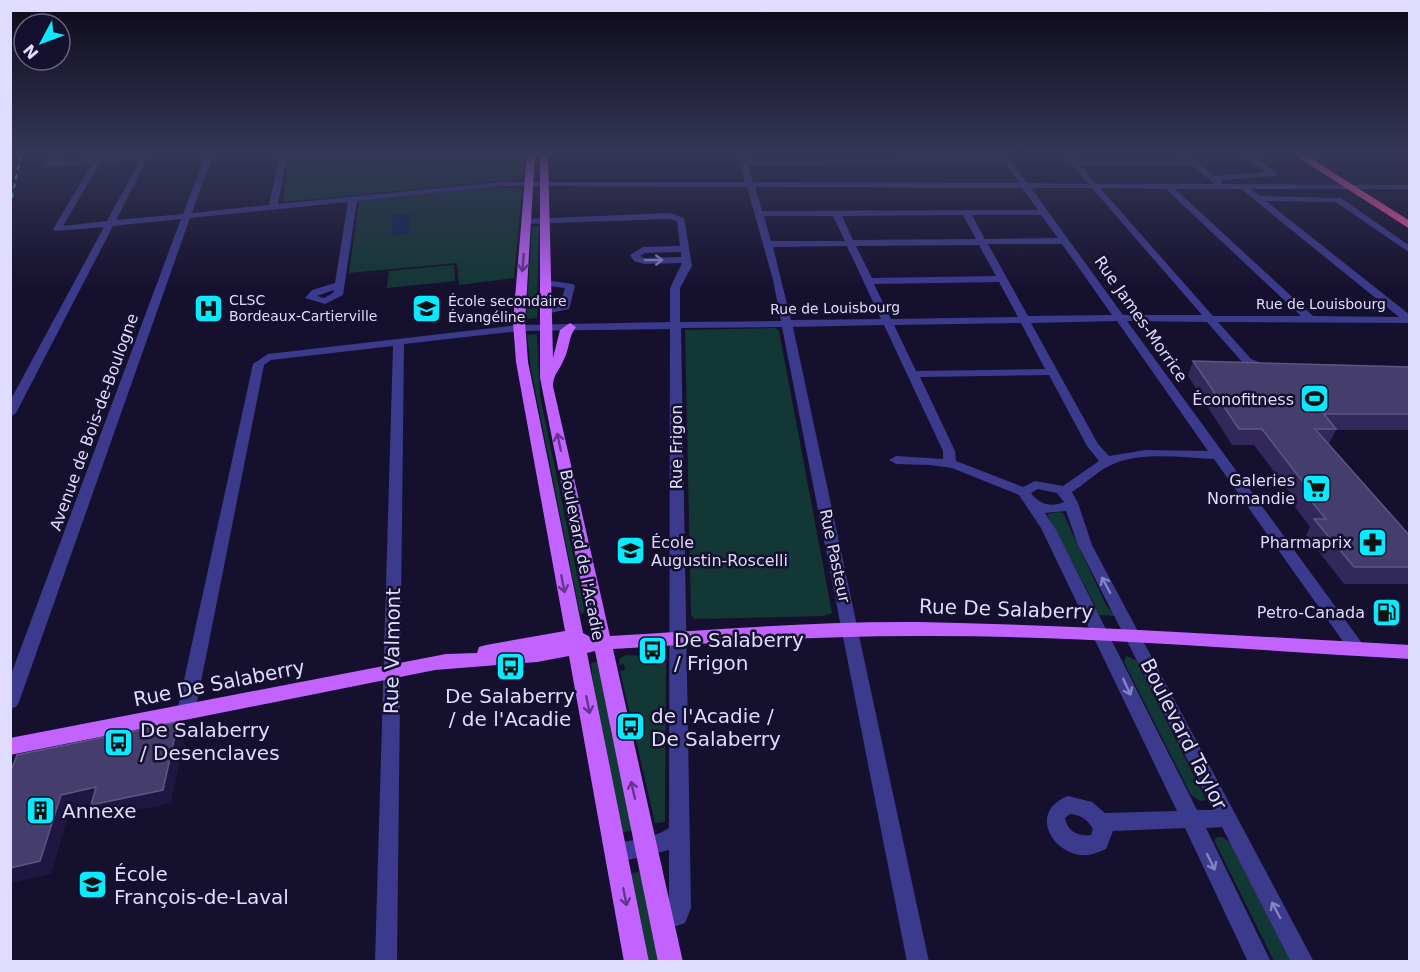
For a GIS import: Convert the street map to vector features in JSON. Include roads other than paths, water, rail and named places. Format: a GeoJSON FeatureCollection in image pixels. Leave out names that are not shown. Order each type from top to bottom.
{"type":"FeatureCollection","features":[{"type":"Feature","properties":{"kind":"highway"},"geometry":{"type":"LineString","coordinates":[[1369,199],[1410,226]]}},
{"type":"Feature","properties":{"kind":"highway"},"geometry":{"type":"LineString","coordinates":[[1390,199],[1410,212]]}},
{"type":"Feature","properties":{"kind":"main road","name":"Boulevard de l'Acadie"},"geometry":{"type":"LineString","coordinates":[[528,199],[519,327],[523,371],[637,962]]}},
{"type":"Feature","properties":{"kind":"main road","name":"Boulevard de l'Acadie"},"geometry":{"type":"LineString","coordinates":[[545,199],[546,378],[671,962]]}},
{"type":"Feature","properties":{"kind":"main road"},"geometry":{"type":"LineString","coordinates":[[546,378],[559,358],[564,333],[570,327]]}},
{"type":"Feature","properties":{"kind":"main road","name":"Rue De Salaberry"},"geometry":{"type":"LineString","coordinates":[[10,747],[392,672],[437,664],[537,655],[576,644],[849,630],[962,629],[1101,634],[1410,652]]}},
{"type":"Feature","properties":{"kind":"street"},"geometry":{"type":"LineString","coordinates":[[75,199],[57,229],[341,199]]}},
{"type":"Feature","properties":{"kind":"street"},"geometry":{"type":"LineString","coordinates":[[10,413],[123,199]]}},
{"type":"Feature","properties":{"kind":"street","name":"Avenue de Bois-de-Boulogne"},"geometry":{"type":"LineString","coordinates":[[10,702],[193,199]]}},
{"type":"Feature","properties":{"kind":"street"},"geometry":{"type":"LineString","coordinates":[[273,207],[274,199]]}},
{"type":"Feature","properties":{"kind":"street"},"geometry":{"type":"LineString","coordinates":[[339,285],[353,199]]}},
{"type":"Feature","properties":{"kind":"street","name":"Rue Pasteur"},"geometry":{"type":"LineString","coordinates":[[754,199],[768,244],[787,324],[918,962]]}},
{"type":"Feature","properties":{"kind":"street","name":"Rue James-Morrice"},"geometry":{"type":"LineString","coordinates":[[1035,199],[1358,650]]}},
{"type":"Feature","properties":{"kind":"street"},"geometry":{"type":"LineString","coordinates":[[1108,199],[1249,362],[1262,368],[1280,368]]}},
{"type":"Feature","properties":{"kind":"street"},"geometry":{"type":"LineString","coordinates":[[1182,199],[1310,319]]}},
{"type":"Feature","properties":{"kind":"street"},"geometry":{"type":"LineString","coordinates":[[1261,199],[1409,320]]}},
{"type":"Feature","properties":{"kind":"street"},"geometry":{"type":"LineString","coordinates":[[1313,199],[1338,200],[1410,250]]}},
{"type":"Feature","properties":{"kind":"street"},"geometry":{"type":"LineString","coordinates":[[966,212],[1093,446],[1107,462]]}},
{"type":"Feature","properties":{"kind":"street"},"geometry":{"type":"LineString","coordinates":[[758,214],[1044,212]]}},
{"type":"Feature","properties":{"kind":"street"},"geometry":{"type":"LineString","coordinates":[[836,213],[949,452],[950,464]]}},
{"type":"Feature","properties":{"kind":"street","name":"Rue Frigon"},"geometry":{"type":"LineString","coordinates":[[527,222],[676,217],[681,220],[687,268],[675,290],[676,638],[680,908],[677,915],[662,920]]}},
{"type":"Feature","properties":{"kind":"street"},"geometry":{"type":"LineString","coordinates":[[768,244],[1066,241]]}},
{"type":"Feature","properties":{"kind":"street"},"geometry":{"type":"LineString","coordinates":[[867,281],[1003,279]]}},
{"type":"Feature","properties":{"kind":"street"},"geometry":{"type":"LineString","coordinates":[[545,283],[570,285],[564,309],[545,313]]}},
{"type":"Feature","properties":{"kind":"street","name":"Rue de Louisbourg"},"geometry":{"type":"LineString","coordinates":[[186,712],[259,364],[263,359],[519,327],[1120,318],[1409,320]]}},
{"type":"Feature","properties":{"kind":"street","name":"Rue Valmont"},"geometry":{"type":"LineString","coordinates":[[386,962],[399,341]]}},
{"type":"Feature","properties":{"kind":"street"},"geometry":{"type":"LineString","coordinates":[[912,374],[1053,372]]}},
{"type":"Feature","properties":{"kind":"street"},"geometry":{"type":"LineString","coordinates":[[896,460],[950,464],[1050,509],[1107,462],[1148,455],[1219,455]]}},
{"type":"Feature","properties":{"kind":"street"},"geometry":{"type":"LineString","coordinates":[[1028,498],[1028,488],[1040,485],[1066,498]]}},
{"type":"Feature","properties":{"kind":"street","name":"Boulevard Taylor"},"geometry":{"type":"LineString","coordinates":[[1028,498],[1048,528],[1260,962]]}},
{"type":"Feature","properties":{"kind":"street","name":"Boulevard Taylor"},"geometry":{"type":"LineString","coordinates":[[1066,498],[1079,532],[1303,962]]}},
{"type":"Feature","properties":{"kind":"street"},"geometry":{"type":"LineString","coordinates":[[1101,822],[1228,818]]}},
{"type":"Feature","properties":{"kind":"street"},"geometry":{"type":"LineString","coordinates":[[616,853],[668,842],[678,834]]}},
{"type":"Feature","properties":{"kind":"water"},"geometry":{"type":"Polygon","coordinates":[[[410,213],[409,234],[392,236],[393,215],[410,213]]]}},
{"type":"Feature","properties":{"kind":"railway"},"geometry":{"type":"LineString","coordinates":[[10,207],[12,199]]}},
{"type":"Feature","properties":{"kind":"place","name":"CLSC Bordeaux-Cartierville"},"geometry":{"type":"Point","coordinates":[208,308]}},
{"type":"Feature","properties":{"kind":"place","name":"École secondaire Évangéline"},"geometry":{"type":"Point","coordinates":[427,309]}},
{"type":"Feature","properties":{"kind":"place","name":"Éconofitness"},"geometry":{"type":"Point","coordinates":[1315,399]}},
{"type":"Feature","properties":{"kind":"place","name":"Galeries Normandie"},"geometry":{"type":"Point","coordinates":[1316,489]}},
{"type":"Feature","properties":{"kind":"place","name":"Pharmaprix"},"geometry":{"type":"Point","coordinates":[1373,542]}},
{"type":"Feature","properties":{"kind":"place","name":"École Augustin-Roscelli"},"geometry":{"type":"Point","coordinates":[630,551]}},
{"type":"Feature","properties":{"kind":"place","name":"Petro-Canada"},"geometry":{"type":"Point","coordinates":[1386,612]}},
{"type":"Feature","properties":{"kind":"place","name":"De Salaberry / Frigon"},"geometry":{"type":"Point","coordinates":[653,651]}},
{"type":"Feature","properties":{"kind":"place","name":"De Salaberry / de l'Acadie"},"geometry":{"type":"Point","coordinates":[510,666]}},
{"type":"Feature","properties":{"kind":"place","name":"de l'Acadie / De Salaberry"},"geometry":{"type":"Point","coordinates":[630,727]}},
{"type":"Feature","properties":{"kind":"place","name":"De Salaberry / Desenclaves"},"geometry":{"type":"Point","coordinates":[119,742]}},
{"type":"Feature","properties":{"kind":"place","name":"Annexe"},"geometry":{"type":"Point","coordinates":[41,811]}},
{"type":"Feature","properties":{"kind":"place","name":"École François-de-Laval"},"geometry":{"type":"Point","coordinates":[93,885]}}]}
